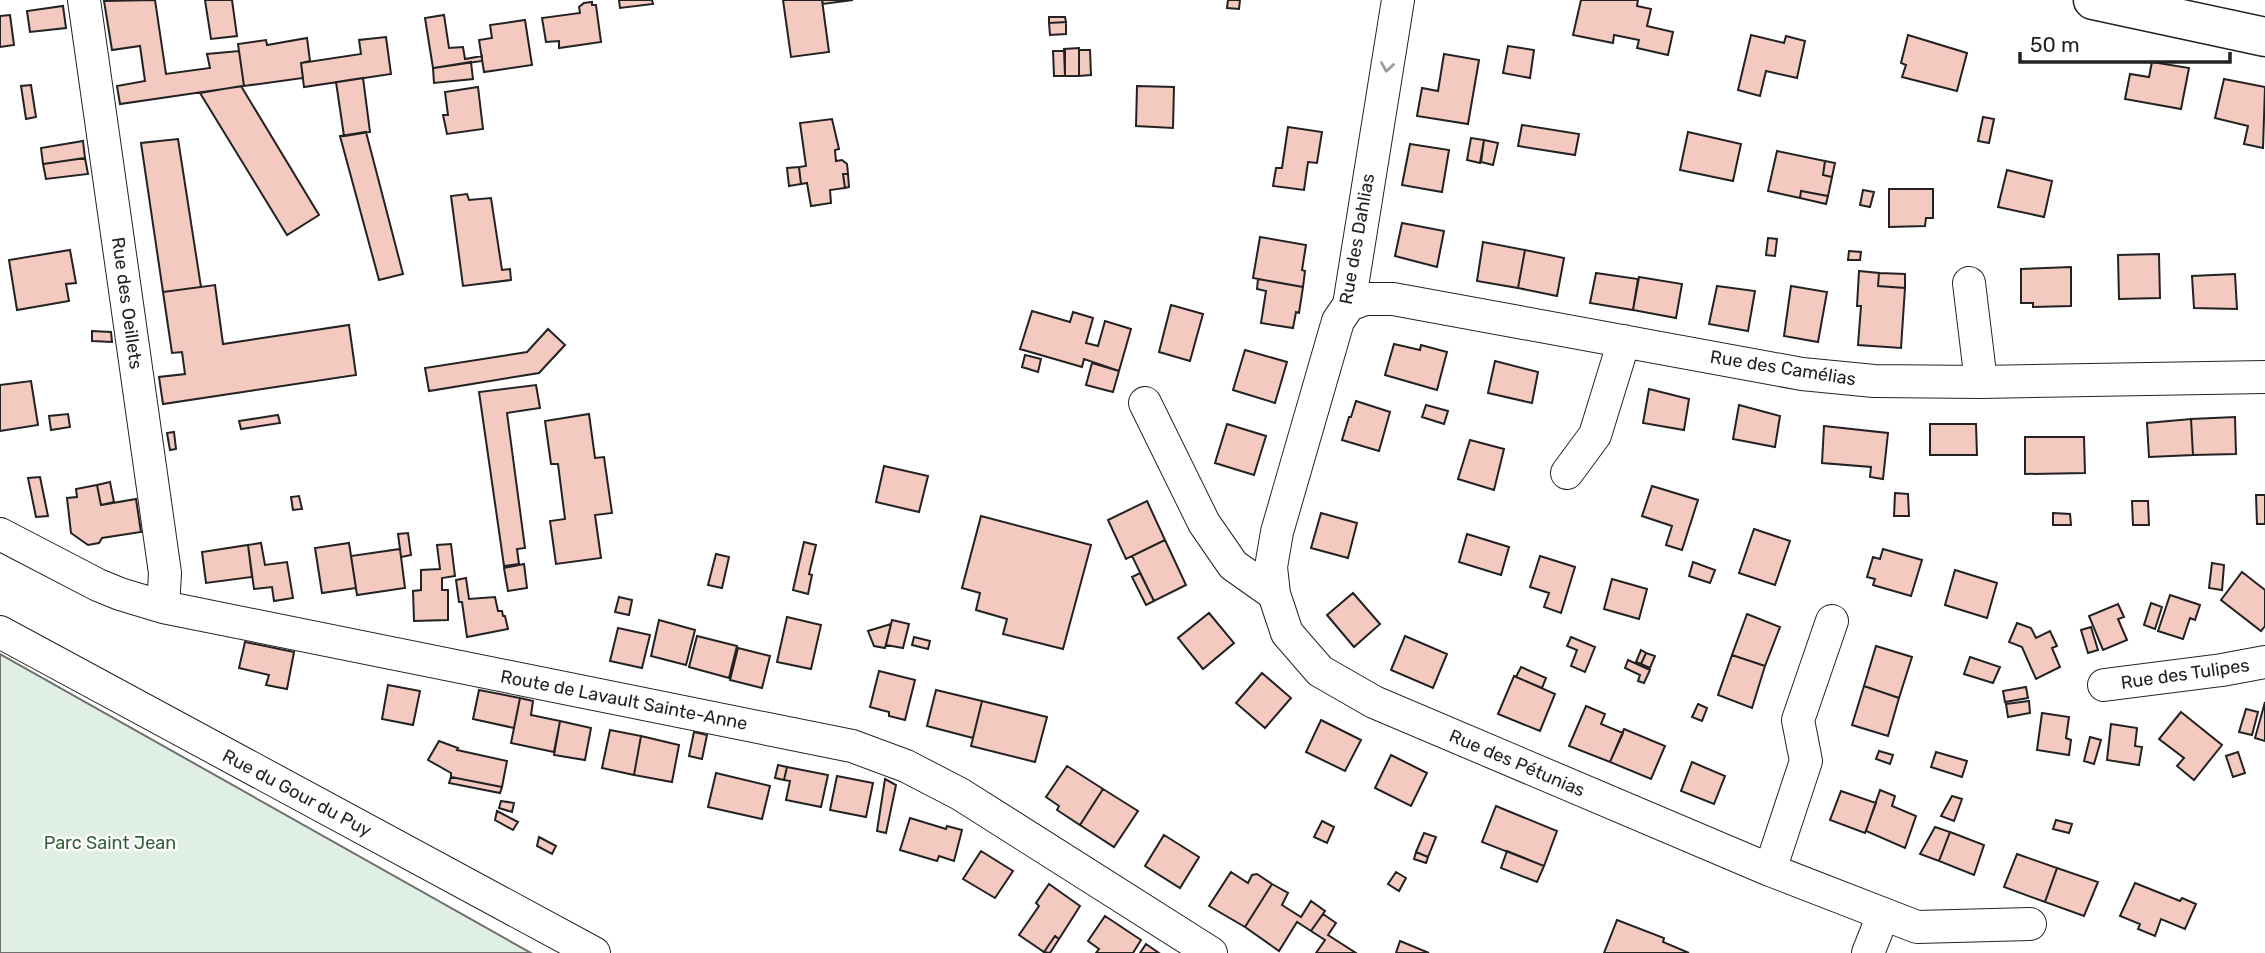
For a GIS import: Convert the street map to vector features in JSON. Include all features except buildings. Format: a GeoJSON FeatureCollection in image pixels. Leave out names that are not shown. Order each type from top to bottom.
{"type":"FeatureCollection","features":[{"type":"Feature","properties":{"kind":"main road"},"geometry":{"type":"LineString","coordinates":[[2093,0],[2265,37]]}},
{"type":"Feature","properties":{"kind":"street","name":"Rue des Oeillets"},"geometry":{"type":"LineString","coordinates":[[84,0],[164,573],[163,607]]}},
{"type":"Feature","properties":{"kind":"street","name":"Rue des Dahlias"},"geometry":{"type":"LineString","coordinates":[[1274,594],[1271,567],[1277,531],[1338,321],[1349,305],[1398,0]]}},
{"type":"Feature","properties":{"kind":"street"},"geometry":{"type":"LineString","coordinates":[[1969,283],[1981,382]]}},
{"type":"Feature","properties":{"kind":"street","name":"Rue des Camélias"},"geometry":{"type":"LineString","coordinates":[[1349,305],[1365,299],[1393,299],[1802,374],[1874,381],[2265,377]]}},
{"type":"Feature","properties":{"kind":"street"},"geometry":{"type":"LineString","coordinates":[[1567,472],[1595,435],[1624,341]]}},
{"type":"Feature","properties":{"kind":"street"},"geometry":{"type":"LineString","coordinates":[[1145,402],[1203,523],[1233,565],[1274,594]]}},
{"type":"Feature","properties":{"kind":"street","name":"Route de Lavault Sainte-Anne"},"geometry":{"type":"LineString","coordinates":[[0,534],[98,585],[163,607],[852,746],[906,766],[960,794],[1211,953]]}},
{"type":"Feature","properties":{"kind":"street","name":"Rue des Pétunias"},"geometry":{"type":"LineString","coordinates":[[1274,594],[1287,633],[1320,671],[1374,702],[1770,870],[1917,927],[2030,924]]}},
{"type":"Feature","properties":{"kind":"street"},"geometry":{"type":"LineString","coordinates":[[1770,870],[1806,761],[1798,720],[1832,621]]}},
{"type":"Feature","properties":{"kind":"street","name":"Rue du Gour du Puy"},"geometry":{"type":"LineString","coordinates":[[0,632],[588,952]]}},
{"type":"Feature","properties":{"kind":"street","name":"Rue des Tulipes"},"geometry":{"type":"LineString","coordinates":[[2104,685],[2265,662]]}},
{"type":"Feature","properties":{"kind":"street"},"geometry":{"type":"LineString","coordinates":[[1868,953],[1883,915]]}},
{"type":"Feature","properties":{"kind":"green space","name":"Parc Saint Jean"},"geometry":{"type":"Polygon","coordinates":[[[0,654],[531,953],[0,953],[0,654]]]}}]}
